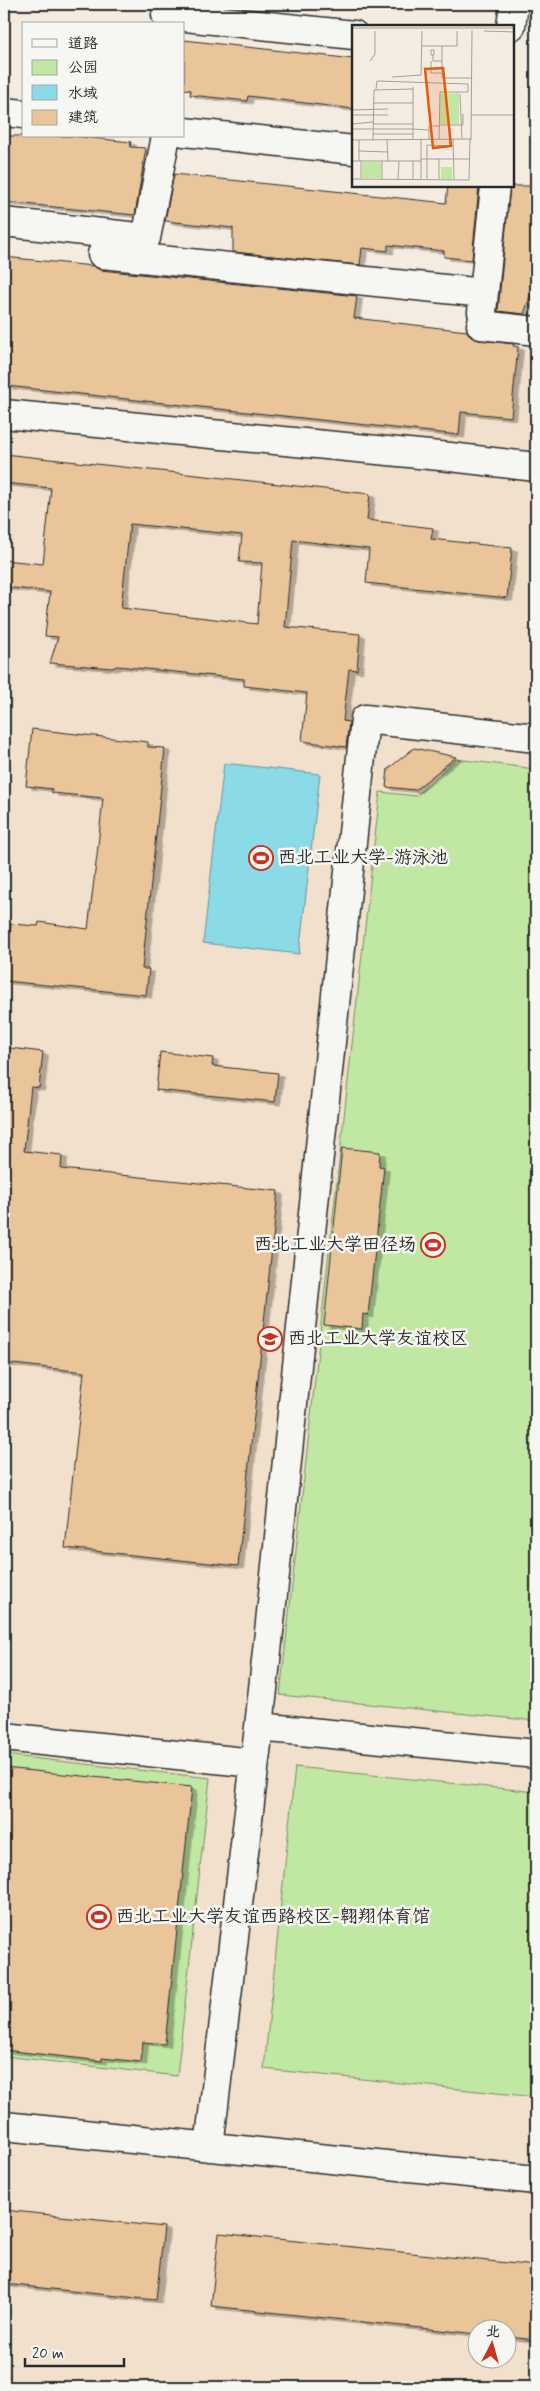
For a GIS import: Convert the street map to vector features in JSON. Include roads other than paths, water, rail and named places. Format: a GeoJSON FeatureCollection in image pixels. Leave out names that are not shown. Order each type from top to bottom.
{"type":"FeatureCollection","features":[{"type":"Feature","properties":{"kind":"street"},"geometry":{"type":"LineString","coordinates":[[511,25],[514,4]]}},
{"type":"Feature","properties":{"kind":"street"},"geometry":{"type":"LineString","coordinates":[[166,14],[352,35]]}},
{"type":"Feature","properties":{"kind":"street"},"geometry":{"type":"LineString","coordinates":[[4,112],[22,114]]}},
{"type":"Feature","properties":{"kind":"street"},"geometry":{"type":"LineString","coordinates":[[185,132],[352,150]]}},
{"type":"Feature","properties":{"kind":"street"},"geometry":{"type":"LineString","coordinates":[[4,222],[146,238],[166,138]]}},
{"type":"Feature","properties":{"kind":"street"},"geometry":{"type":"LineString","coordinates":[[495,188],[481,325],[536,331]]}},
{"type":"Feature","properties":{"kind":"street"},"geometry":{"type":"LineString","coordinates":[[102,254],[484,293]]}},
{"type":"Feature","properties":{"kind":"street"},"geometry":{"type":"LineString","coordinates":[[4,414],[536,467]]}},
{"type":"Feature","properties":{"kind":"street"},"geometry":{"type":"LineString","coordinates":[[210,2147],[259,1727],[365,719],[536,738]]}},
{"type":"Feature","properties":{"kind":"street"},"geometry":{"type":"LineString","coordinates":[[259,1727],[536,1754]]}},
{"type":"Feature","properties":{"kind":"street"},"geometry":{"type":"LineString","coordinates":[[4,1737],[254,1763]]}},
{"type":"Feature","properties":{"kind":"street"},"geometry":{"type":"LineString","coordinates":[[4,2126],[536,2180]]}},
{"type":"Feature","properties":{"kind":"water","name":"西北工业大学-游泳池"},"geometry":{"type":"Polygon","coordinates":[[[224,763],[320,774],[299,954],[203,943],[224,763]]]}},
{"type":"Feature","properties":{"kind":"place","name":"西北工业大学-游泳池"},"geometry":{"type":"Point","coordinates":[261,858]}},
{"type":"Feature","properties":{"kind":"place","name":"西北工业大学田径场"},"geometry":{"type":"Point","coordinates":[433,1245]}},
{"type":"Feature","properties":{"kind":"place","name":"西北工业大学友谊校区"},"geometry":{"type":"Point","coordinates":[270,1339]}},
{"type":"Feature","properties":{"kind":"place","name":"西北工业大学友谊西路校区-翱翔体育馆"},"geometry":{"type":"Point","coordinates":[99,1917]}}]}
